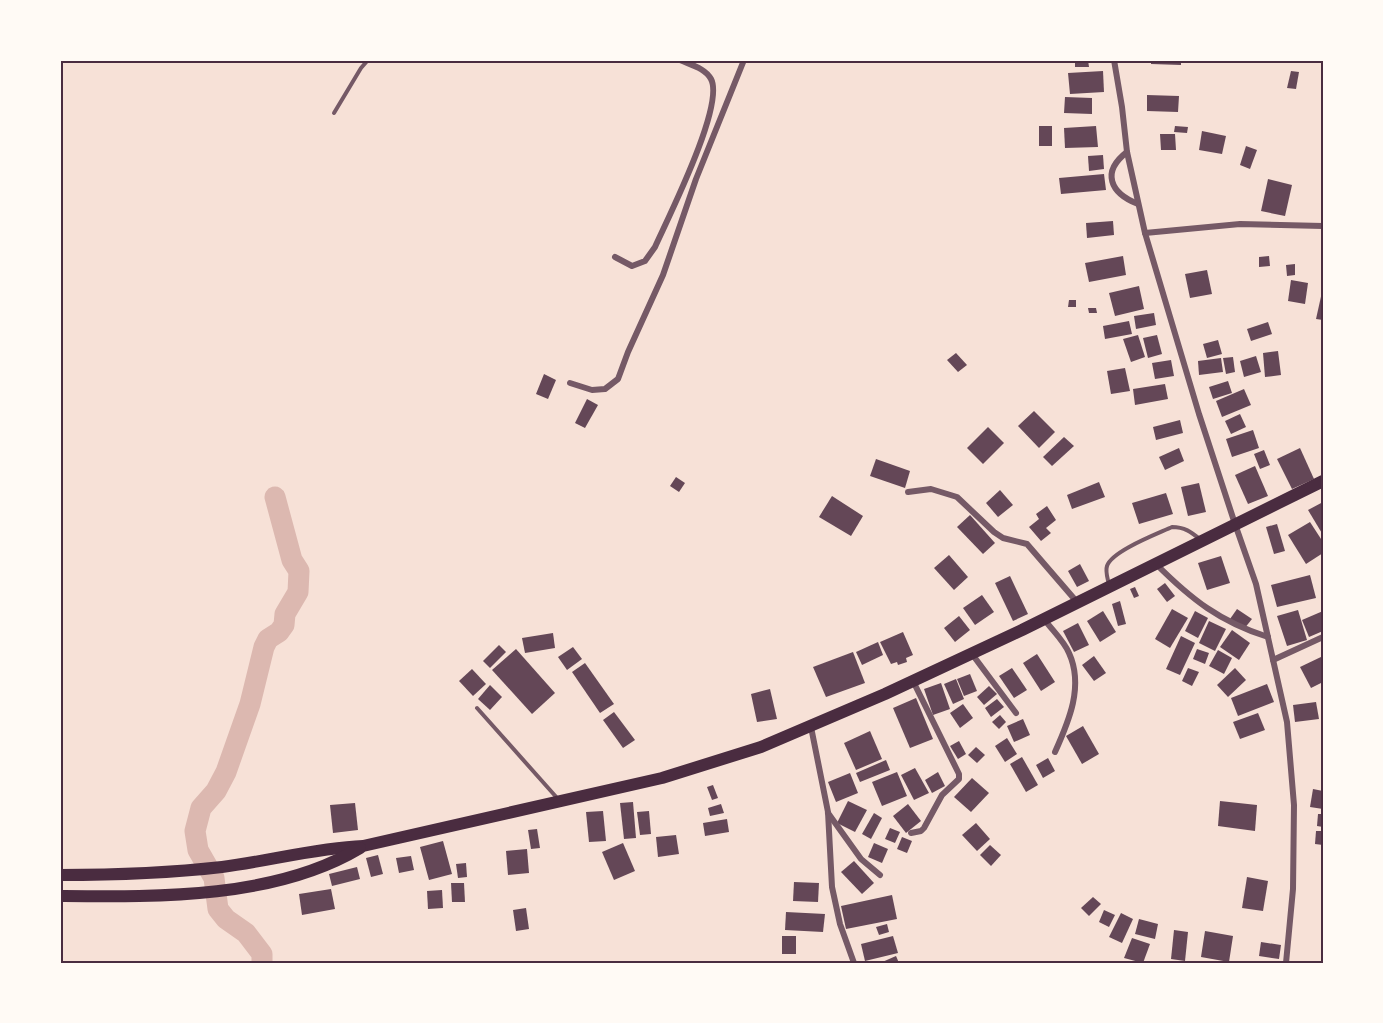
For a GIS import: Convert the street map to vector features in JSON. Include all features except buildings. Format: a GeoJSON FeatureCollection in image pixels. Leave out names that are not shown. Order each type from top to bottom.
{"type":"FeatureCollection","features":[{"type":"Feature","properties":{"kind":"highway"},"geometry":{"type":"LineString","coordinates":[[60,875],[179,871],[222,867],[339,847],[363,846],[662,778],[761,747],[811,727],[1043,619],[1323,481]]}},
{"type":"Feature","properties":{"kind":"highway"},"geometry":{"type":"LineString","coordinates":[[60,896],[108,897],[248,888],[340,860],[363,846]]}},
{"type":"Feature","properties":{"kind":"street"},"geometry":{"type":"LineString","coordinates":[[615,257],[632,266],[645,261],[655,247],[699,146],[711,112],[714,89],[708,74],[680,60]]}},
{"type":"Feature","properties":{"kind":"street"},"geometry":{"type":"LineString","coordinates":[[570,383],[592,390],[605,390],[618,379],[663,275],[696,179],[744,60]]}},
{"type":"Feature","properties":{"kind":"street"},"geometry":{"type":"LineString","coordinates":[[1114,60],[1127,152],[1145,233],[1235,524],[1256,584],[1287,722],[1294,805],[1293,889],[1286,963]]}},
{"type":"Feature","properties":{"kind":"street"},"geometry":{"type":"LineString","coordinates":[[1127,152],[1117,159],[1112,185],[1118,194],[1138,204]]}},
{"type":"Feature","properties":{"kind":"street"},"geometry":{"type":"LineString","coordinates":[[1145,233],[1231,225],[1323,226]]}},
{"type":"Feature","properties":{"kind":"street"},"geometry":{"type":"LineString","coordinates":[[908,492],[931,489],[957,497],[1003,538],[1028,544],[1077,602]]}},
{"type":"Feature","properties":{"kind":"street"},"geometry":{"type":"LineString","coordinates":[[1155,564],[1182,591],[1207,610],[1242,629],[1268,637]]}},
{"type":"Feature","properties":{"kind":"street"},"geometry":{"type":"LineString","coordinates":[[1043,619],[1069,651],[1074,666],[1076,687],[1073,707],[1056,752]]}},
{"type":"Feature","properties":{"kind":"street"},"geometry":{"type":"LineString","coordinates":[[1273,660],[1323,637]]}},
{"type":"Feature","properties":{"kind":"street"},"geometry":{"type":"LineString","coordinates":[[971,653],[1016,713]]}},
{"type":"Feature","properties":{"kind":"street"},"geometry":{"type":"LineString","coordinates":[[911,833],[924,828],[942,795],[959,779],[959,774],[936,732],[913,681]]}},
{"type":"Feature","properties":{"kind":"street"},"geometry":{"type":"LineString","coordinates":[[811,727],[828,812],[832,886],[840,924],[854,963]]}},
{"type":"Feature","properties":{"kind":"street"},"geometry":{"type":"LineString","coordinates":[[828,812],[861,859],[880,875]]}},
{"type":"Feature","properties":{"kind":"lane"},"geometry":{"type":"LineString","coordinates":[[334,113],[368,60]]}},
{"type":"Feature","properties":{"kind":"lane"},"geometry":{"type":"LineString","coordinates":[[1110,586],[1106,571],[1107,564],[1114,556],[1172,527],[1190,530],[1202,540]]}},
{"type":"Feature","properties":{"kind":"lane"},"geometry":{"type":"LineString","coordinates":[[477,708],[561,802]]}},
{"type":"Feature","properties":{"kind":"waterway"},"geometry":{"type":"LineString","coordinates":[[262,963],[262,954],[246,933],[226,919],[218,909],[214,878],[198,850],[195,831],[201,808],[216,791],[226,772],[250,704],[264,647],[268,639],[279,632],[284,625],[285,614],[298,592],[299,571],[292,560],[275,497]]}}]}
